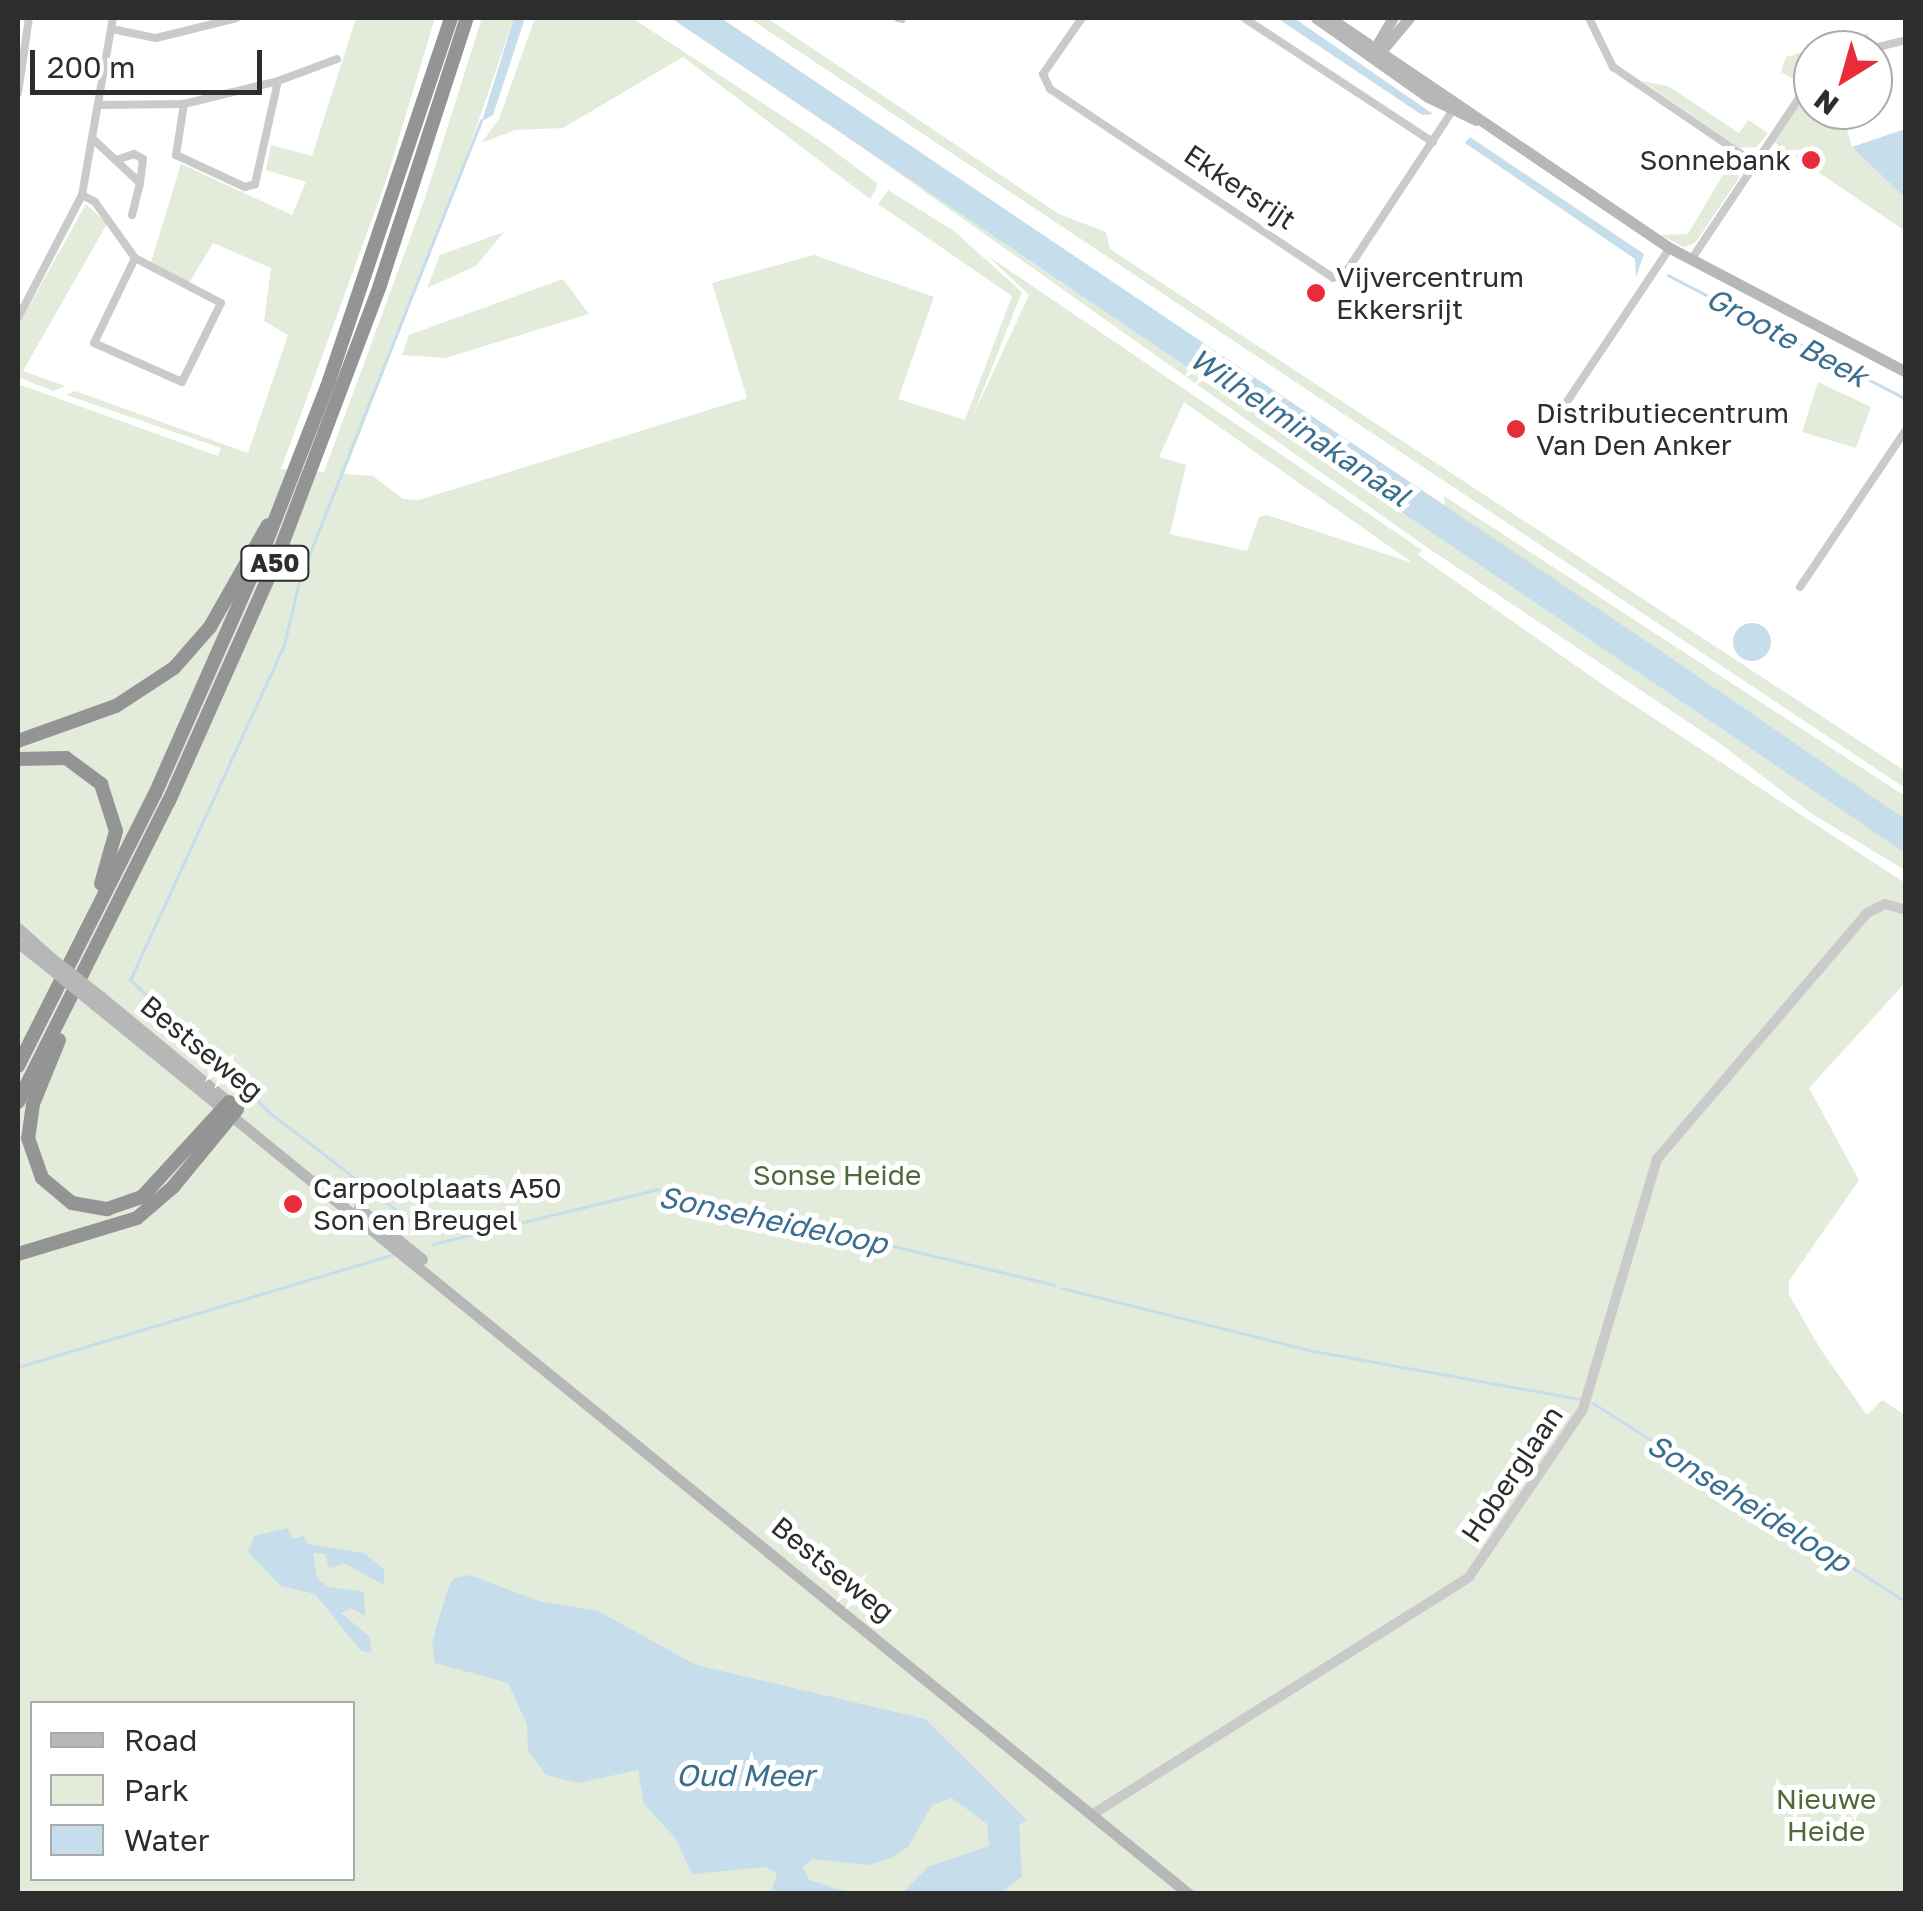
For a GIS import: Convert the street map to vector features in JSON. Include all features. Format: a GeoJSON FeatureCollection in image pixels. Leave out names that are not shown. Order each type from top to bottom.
{"type":"FeatureCollection","features":[{"type":"Feature","properties":{"kind":"highway","name":"A50"},"geometry":{"type":"LineString","coordinates":[[18,1066],[162,778],[280,508],[415,138],[451,18]]}},
{"type":"Feature","properties":{"kind":"highway","name":"A50"},"geometry":{"type":"LineString","coordinates":[[18,1102],[80,983],[277,558],[380,285],[468,18]]}},
{"type":"Feature","properties":{"kind":"highway","name":"A50"},"geometry":{"type":"LineString","coordinates":[[18,741],[116,706],[174,668],[210,627],[280,508]]}},
{"type":"Feature","properties":{"kind":"highway","name":"A50"},"geometry":{"type":"LineString","coordinates":[[18,759],[53,755],[78,764],[101,784],[115,818],[111,862],[62,984]]}},
{"type":"Feature","properties":{"kind":"highway","name":"A50"},"geometry":{"type":"LineString","coordinates":[[80,983],[28,1129],[33,1162],[53,1190],[97,1209],[134,1202],[173,1170],[230,1108]]}},
{"type":"Feature","properties":{"kind":"highway"},"geometry":{"type":"LineString","coordinates":[[18,1254],[136,1218],[173,1186],[230,1108]]}},
{"type":"Feature","properties":{"kind":"main road"},"geometry":{"type":"LineString","coordinates":[[1316,18],[1377,53]]}},
{"type":"Feature","properties":{"kind":"main road"},"geometry":{"type":"LineString","coordinates":[[1330,18],[1455,107],[1670,248],[1903,366]]}},
{"type":"Feature","properties":{"kind":"main road"},"geometry":{"type":"LineString","coordinates":[[1377,53],[1393,18]]}},
{"type":"Feature","properties":{"kind":"main road"},"geometry":{"type":"LineString","coordinates":[[1377,53],[1409,18]]}},
{"type":"Feature","properties":{"kind":"main road","name":"Bestseweg"},"geometry":{"type":"LineString","coordinates":[[18,928],[47,960]]}},
{"type":"Feature","properties":{"kind":"main road","name":"Bestseweg"},"geometry":{"type":"LineString","coordinates":[[18,943],[47,960],[98,1001],[379,1234]]}},
{"type":"Feature","properties":{"kind":"main road","name":"Bestseweg"},"geometry":{"type":"LineString","coordinates":[[230,1108],[248,1127],[1189,1894]]}},
{"type":"Feature","properties":{"kind":"street"},"geometry":{"type":"LineString","coordinates":[[18,93],[29,18]]}},
{"type":"Feature","properties":{"kind":"street"},"geometry":{"type":"LineString","coordinates":[[18,318],[82,195],[113,18]]}},
{"type":"Feature","properties":{"kind":"street"},"geometry":{"type":"LineString","coordinates":[[112,29],[156,38],[237,18]]}},
{"type":"Feature","properties":{"kind":"street","name":"Ekkersrijt"},"geometry":{"type":"LineString","coordinates":[[1082,18],[1043,74],[1050,88],[1326,276],[1340,276],[1455,107]]}},
{"type":"Feature","properties":{"kind":"street"},"geometry":{"type":"LineString","coordinates":[[1244,18],[1433,142]]}},
{"type":"Feature","properties":{"kind":"street"},"geometry":{"type":"LineString","coordinates":[[1589,18],[1612,66],[1754,164]]}},
{"type":"Feature","properties":{"kind":"street"},"geometry":{"type":"LineString","coordinates":[[98,105],[184,104],[278,80],[336,59]]}},
{"type":"Feature","properties":{"kind":"street"},"geometry":{"type":"LineString","coordinates":[[184,104],[176,155],[251,187],[258,178],[278,80]]}},
{"type":"Feature","properties":{"kind":"street"},"geometry":{"type":"LineString","coordinates":[[1691,260],[1793,106]]}},
{"type":"Feature","properties":{"kind":"street"},"geometry":{"type":"LineString","coordinates":[[93,139],[140,183]]}},
{"type":"Feature","properties":{"kind":"street"},"geometry":{"type":"LineString","coordinates":[[116,160],[134,154],[143,159],[132,215]]}},
{"type":"Feature","properties":{"kind":"street"},"geometry":{"type":"LineString","coordinates":[[82,195],[96,202],[136,258],[221,303],[182,382],[94,343],[136,258]]}},
{"type":"Feature","properties":{"kind":"street"},"geometry":{"type":"LineString","coordinates":[[1556,418],[1670,248]]}},
{"type":"Feature","properties":{"kind":"street"},"geometry":{"type":"LineString","coordinates":[[1800,587],[1906,430]]}},
{"type":"Feature","properties":{"kind":"street","name":"Hoberglaan"},"geometry":{"type":"LineString","coordinates":[[1093,1814],[1472,1572],[1583,1408],[1657,1159],[1866,912],[1886,904],[1906,910]]}},
{"type":"Feature","properties":{"kind":"green space","name":"Sonse Heide"},"geometry":{"type":"Polygon","coordinates":[[[356,18],[435,18],[386,181],[281,469],[324,472],[426,195],[482,18],[514,18],[453,195],[344,474],[373,476],[403,499],[419,500],[747,398],[712,283],[814,255],[934,297],[898,399],[965,420],[1012,296],[878,204],[888,190],[954,231],[1022,292],[972,418],[1029,295],[988,256],[1422,550],[1418,555],[1609,689],[1905,883],[1905,983],[1809,1088],[1859,1180],[1789,1281],[1789,1295],[1821,1350],[1867,1415],[1882,1400],[1905,1415],[1905,1893],[18,1893],[18,384],[218,456],[221,448],[66,395],[75,391],[248,453],[288,335],[264,321],[271,268],[213,243],[189,283],[151,262],[181,164],[292,215],[306,182],[266,170],[271,145],[312,156],[356,18]],[[1184,402],[1159,457],[1186,465],[1170,534],[1247,551],[1259,517],[1267,515],[1410,561],[1184,402]]]}},
{"type":"Feature","properties":{"kind":"green space"},"geometry":{"type":"Polygon","coordinates":[[[535,18],[632,18],[819,140],[877,183],[876,189],[870,199],[683,57],[563,128],[515,130],[481,143],[499,119],[535,18]]]}},
{"type":"Feature","properties":{"kind":"green space"},"geometry":{"type":"Polygon","coordinates":[[[749,18],[767,18],[1059,214],[1106,232],[1110,249],[1905,771],[1905,788],[749,18]]]}},
{"type":"Feature","properties":{"kind":"green space"},"geometry":{"type":"Polygon","coordinates":[[[1793,55],[1793,79],[1781,72],[1786,57],[1793,55]]]}},
{"type":"Feature","properties":{"kind":"green space"},"geometry":{"type":"Polygon","coordinates":[[[1642,81],[1668,86],[1739,133],[1748,120],[1768,133],[1757,147],[1740,148],[1642,81]]]}},
{"type":"Feature","properties":{"kind":"green space"},"geometry":{"type":"Polygon","coordinates":[[[1793,113],[1793,130],[1847,130],[1852,147],[1905,198],[1905,231],[1774,142],[1793,113]]]}},
{"type":"Feature","properties":{"kind":"green space"},"geometry":{"type":"Polygon","coordinates":[[[863,148],[1905,853],[1905,870],[1812,814],[1718,742],[1425,546],[863,148]]]}},
{"type":"Feature","properties":{"kind":"green space"},"geometry":{"type":"Polygon","coordinates":[[[1734,156],[1739,178],[1695,243],[1684,247],[1660,235],[1688,234],[1734,156]]]}},
{"type":"Feature","properties":{"kind":"green space"},"geometry":{"type":"Polygon","coordinates":[[[86,204],[107,224],[23,371],[65,386],[53,391],[18,377],[18,326],[86,204]]]}},
{"type":"Feature","properties":{"kind":"green space"},"geometry":{"type":"Polygon","coordinates":[[[504,232],[476,266],[427,288],[440,255],[504,232]]]}},
{"type":"Feature","properties":{"kind":"green space"},"geometry":{"type":"Polygon","coordinates":[[[563,279],[589,314],[445,358],[402,355],[409,335],[563,279]]]}},
{"type":"Feature","properties":{"kind":"green space"},"geometry":{"type":"Polygon","coordinates":[[[1818,382],[1871,407],[1856,448],[1802,432],[1818,382]]]}},
{"type":"Feature","properties":{"kind":"green space"},"geometry":{"type":"Polygon","coordinates":[[[1444,496],[1905,796],[1905,819],[1445,507],[1444,496]]]}},
{"type":"Feature","properties":{"kind":"water"},"geometry":{"type":"Polygon","coordinates":[[[514,18],[525,18],[493,115],[482,121],[514,18]]]}},
{"type":"Feature","properties":{"kind":"water","name":"Wilhelminakanaal"},"geometry":{"type":"Polygon","coordinates":[[[671,18],[721,18],[1652,645],[1905,819],[1905,853],[671,18]]]}},
{"type":"Feature","properties":{"kind":"water"},"geometry":{"type":"Polygon","coordinates":[[[1277,18],[1294,18],[1433,114],[1422,115],[1277,18]]]}},
{"type":"Feature","properties":{"kind":"water"},"geometry":{"type":"Polygon","coordinates":[[[1906,129],[1905,198],[1852,147],[1906,129]]]}},
{"type":"Feature","properties":{"kind":"water"},"geometry":{"type":"Polygon","coordinates":[[[1470,137],[1644,254],[1636,277],[1635,259],[1465,143],[1470,137]]]}},
{"type":"Feature","properties":{"kind":"water"},"geometry":{"type":"Polygon","coordinates":[[[1752,623],[1765,629],[1771,642],[1765,655],[1752,661],[1739,655],[1733,642],[1739,629],[1752,623]]]}},
{"type":"Feature","properties":{"kind":"water"},"geometry":{"type":"Polygon","coordinates":[[[288,1528],[292,1539],[304,1536],[307,1544],[364,1553],[384,1569],[384,1585],[344,1563],[329,1569],[325,1554],[313,1553],[317,1578],[329,1587],[364,1592],[365,1616],[351,1608],[341,1613],[369,1636],[372,1653],[361,1651],[315,1594],[281,1586],[248,1552],[254,1536],[288,1528]]]}},
{"type":"Feature","properties":{"kind":"water","name":"Oud Meer"},"geometry":{"type":"Polygon","coordinates":[[[469,1575],[542,1602],[598,1611],[696,1665],[925,1719],[1027,1820],[1019,1825],[1022,1877],[1000,1893],[902,1893],[928,1867],[989,1846],[987,1824],[952,1798],[932,1805],[908,1847],[891,1858],[867,1865],[812,1859],[803,1867],[809,1880],[852,1893],[771,1893],[777,1873],[765,1867],[692,1874],[676,1839],[644,1804],[638,1770],[578,1783],[546,1775],[528,1750],[527,1724],[508,1683],[435,1663],[432,1643],[448,1588],[454,1578],[469,1575]]]}},
{"type":"Feature","properties":{"kind":"waterway"},"geometry":{"type":"LineString","coordinates":[[415,1225],[272,1115],[130,980],[284,645],[300,578],[481,121]]}},
{"type":"Feature","properties":{"kind":"waterway","name":"Groote Beek"},"geometry":{"type":"LineString","coordinates":[[1668,275],[1906,399]]}},
{"type":"Feature","properties":{"kind":"waterway","name":"Sonseheideloop"},"geometry":{"type":"LineString","coordinates":[[433,1244],[658,1189],[1054,1285]]}},
{"type":"Feature","properties":{"kind":"waterway","name":"Sonseheideloop"},"geometry":{"type":"LineString","coordinates":[[18,1367],[395,1254]]}},
{"type":"Feature","properties":{"kind":"waterway","name":"Sonseheideloop"},"geometry":{"type":"LineString","coordinates":[[1062,1288],[1308,1350],[1579,1399]]}},
{"type":"Feature","properties":{"kind":"waterway","name":"Sonseheideloop"},"geometry":{"type":"LineString","coordinates":[[1593,1403],[1906,1602]]}},
{"type":"Feature","properties":{"kind":"place","name":"Sonnebank"},"geometry":{"type":"Point","coordinates":[1811,160]}},
{"type":"Feature","properties":{"kind":"place","name":"Vijvercentrum Ekkersrijt"},"geometry":{"type":"Point","coordinates":[1316,293]}},
{"type":"Feature","properties":{"kind":"place","name":"Distributiecentrum Van Den Anker"},"geometry":{"type":"Point","coordinates":[1516,429]}},
{"type":"Feature","properties":{"kind":"place","name":"Carpoolplaats A50 Son en Breugel"},"geometry":{"type":"Point","coordinates":[293,1204]}},
{"type":"Feature","properties":{"kind":"park label","name":"Nieuwe Heide"},"geometry":{"type":"Point","coordinates":[1826,1815]}}]}
